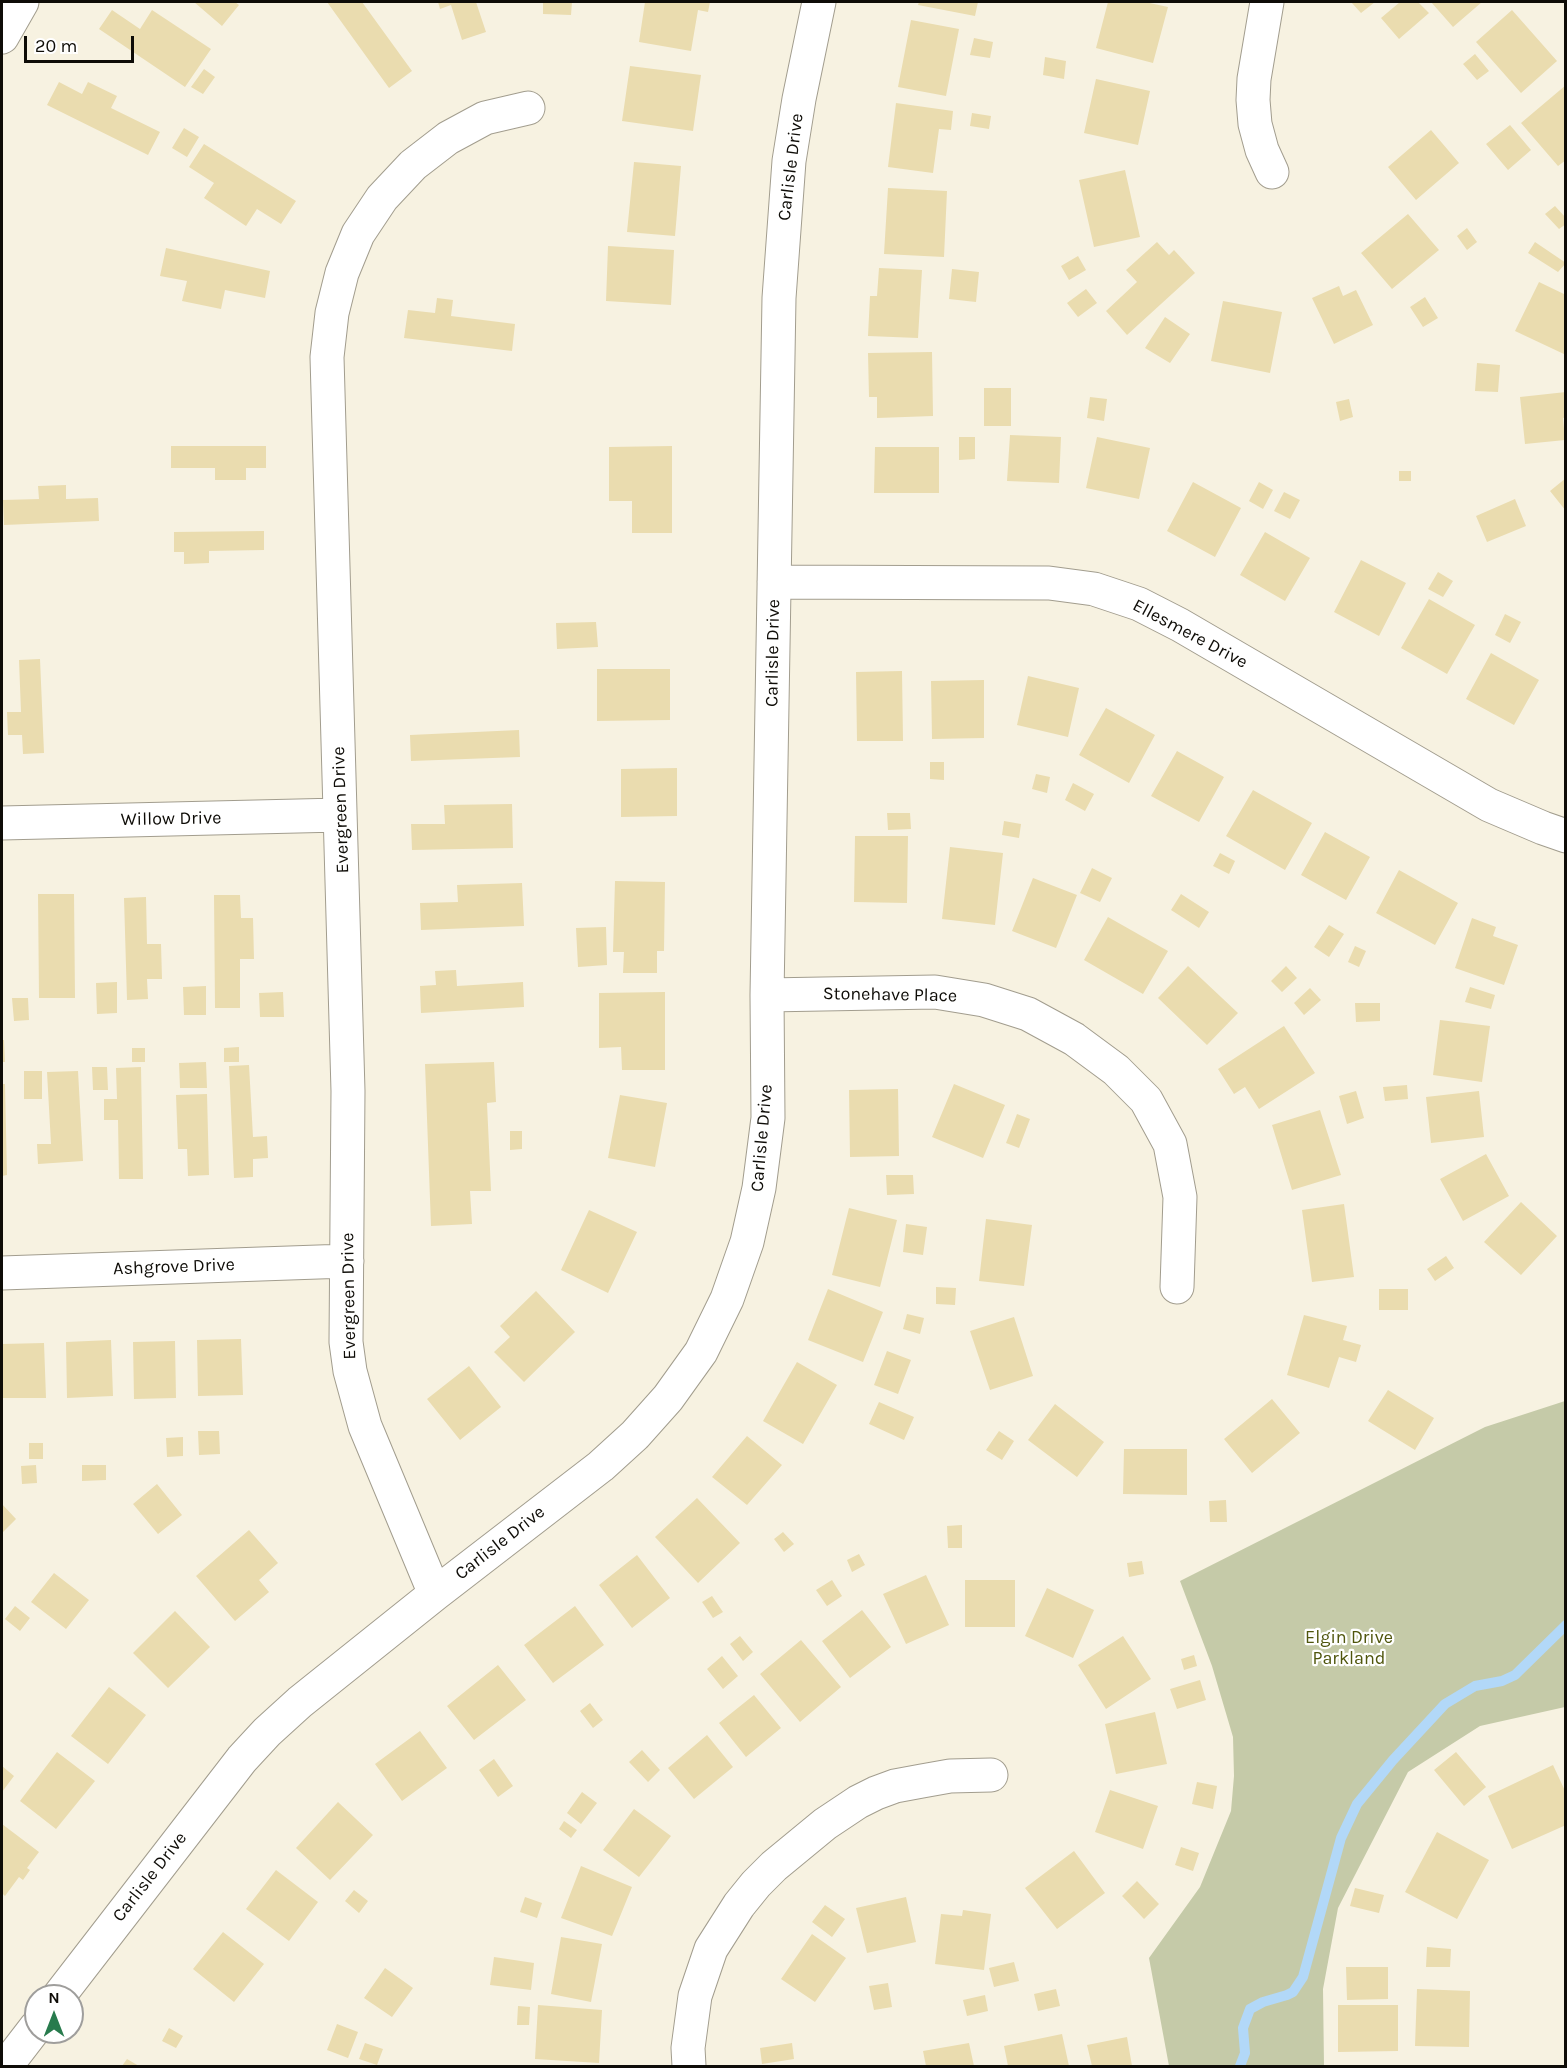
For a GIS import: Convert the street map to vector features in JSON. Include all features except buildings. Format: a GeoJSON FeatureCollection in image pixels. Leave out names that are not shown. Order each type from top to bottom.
{"type":"FeatureCollection","features":[{"type":"Feature","properties":{"kind":"street"},"geometry":{"type":"LineString","coordinates":[[2,37],[22,2]]}},
{"type":"Feature","properties":{"kind":"street","name":"Carlisle Drive"},"geometry":{"type":"LineString","coordinates":[[68,1984],[242,1759],[267,1732],[300,1702],[601,1466],[626,1443],[668,1398],[701,1352],[727,1299],[747,1242],[759,1188],[768,1118],[767,995],[779,298],[789,161],[819,2]]}},
{"type":"Feature","properties":{"kind":"street"},"geometry":{"type":"LineString","coordinates":[[1267,2],[1254,78],[1253,100],[1255,124],[1262,150],[1272,172]]}},
{"type":"Feature","properties":{"kind":"street","name":"Evergreen Drive"},"geometry":{"type":"LineString","coordinates":[[435,1594],[369,1436],[357,1400],[346,1342],[348,1080],[327,357],[332,313],[342,273],[364,225],[382,198],[413,165],[448,138],[485,118],[528,108]]}},
{"type":"Feature","properties":{"kind":"street","name":"Ellesmere Drive"},"geometry":{"type":"LineString","coordinates":[[774,582],[1049,583],[1094,589],[1139,604],[1180,625],[1489,805],[1566,836]]}},
{"type":"Feature","properties":{"kind":"street","name":"Willow Drive"},"geometry":{"type":"LineString","coordinates":[[2,823],[340,815]]}},
{"type":"Feature","properties":{"kind":"street","name":"Stonehave Place"},"geometry":{"type":"LineString","coordinates":[[767,995],[934,992],[984,1000],[1028,1014],[1074,1038],[1116,1070],[1146,1100],[1170,1144],[1180,1197],[1176,1287]]}},
{"type":"Feature","properties":{"kind":"street","name":"Ashgrove Drive"},"geometry":{"type":"LineString","coordinates":[[2,1273],[347,1261]]}},
{"type":"Feature","properties":{"kind":"street"},"geometry":{"type":"LineString","coordinates":[[689,2067],[688,2048],[695,1996],[711,1949],[739,1905],[774,1866],[825,1824],[876,1793],[895,1786],[950,1776],[991,1775]]}},
{"type":"Feature","properties":{"kind":"street"},"geometry":{"type":"LineString","coordinates":[[6,2067],[24,2043]]}},
{"type":"Feature","properties":{"kind":"green space","name":"Elgin Drive Parkland"},"geometry":{"type":"Polygon","coordinates":[[[1565,1401],[1565,1707],[1480,1726],[1408,1772],[1338,1908],[1323,1989],[1324,2066],[1169,2066],[1149,1958],[1200,1887],[1231,1811],[1234,1776],[1233,1737],[1212,1666],[1180,1581],[1485,1427],[1565,1401]]]}},
{"type":"Feature","properties":{"kind":"waterway"},"geometry":{"type":"LineString","coordinates":[[1240,2066],[1245,2053],[1243,2028],[1250,2009],[1293,1992],[1303,1977],[1341,1838],[1357,1804],[1393,1760],[1445,1704],[1475,1686],[1502,1681],[1515,1675],[1566,1625]]}}]}
